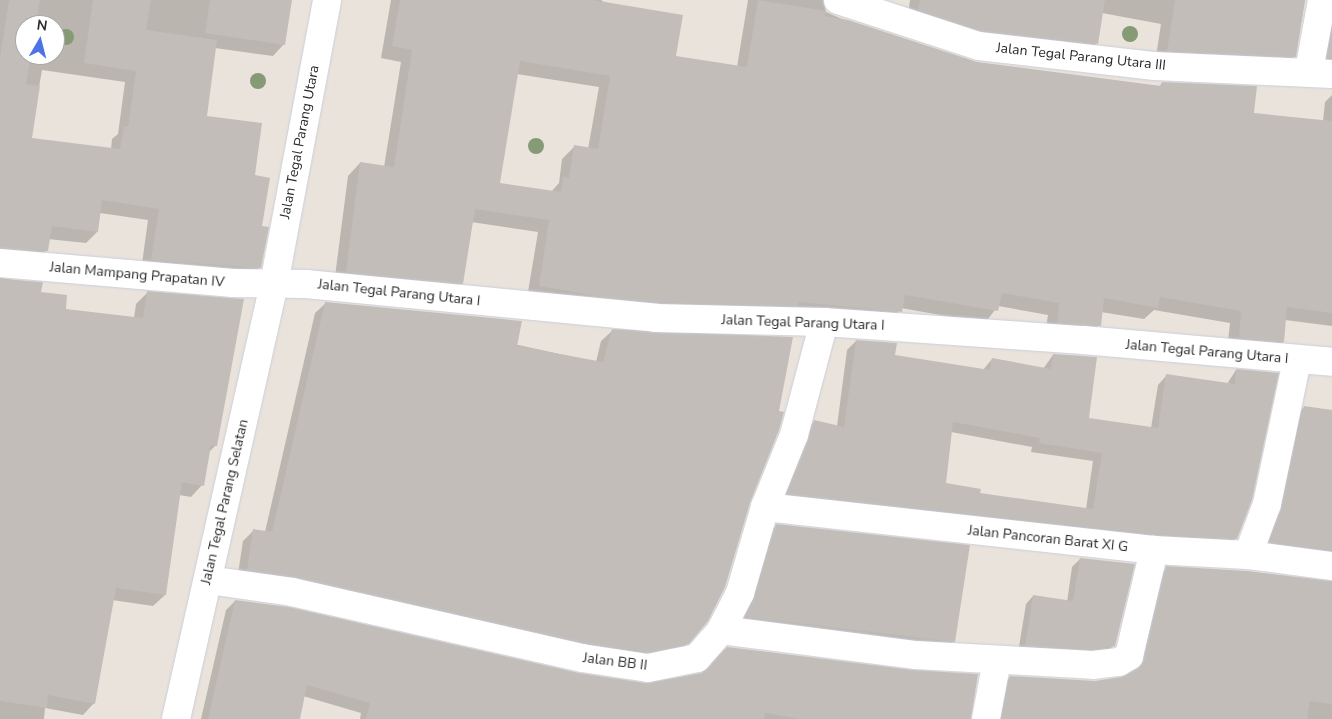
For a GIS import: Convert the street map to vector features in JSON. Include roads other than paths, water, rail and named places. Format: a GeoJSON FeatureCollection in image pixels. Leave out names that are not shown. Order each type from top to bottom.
{"type":"FeatureCollection","features":[{"type":"Feature","properties":{"kind":"street","name":"Jalan Tegal Parang Utara"},"geometry":{"type":"LineString","coordinates":[[274,284],[327,0]]}},
{"type":"Feature","properties":{"kind":"street","name":"Jalan Tegal Parang Utara III"},"geometry":{"type":"LineString","coordinates":[[838,0],[900,10],[979,46],[1155,66],[1321,73]]}},
{"type":"Feature","properties":{"kind":"street"},"geometry":{"type":"LineString","coordinates":[[1321,73],[1322,0]]}},
{"type":"Feature","properties":{"kind":"street","name":"Jalan Mampang Prapatan IV"},"geometry":{"type":"LineString","coordinates":[[0,263],[274,284]]}},
{"type":"Feature","properties":{"kind":"street","name":"Jalan Tegal Parang Utara I"},"geometry":{"type":"LineString","coordinates":[[274,284],[306,284],[656,318],[824,322],[1083,340],[1332,362]]}},
{"type":"Feature","properties":{"kind":"street","name":"Jalan Tegal Parang Selatan"},"geometry":{"type":"LineString","coordinates":[[176,719],[274,284]]}},
{"type":"Feature","properties":{"kind":"street","name":"Jalan BB II"},"geometry":{"type":"LineString","coordinates":[[208,580],[292,592],[582,658],[648,668],[697,658],[721,630],[740,593],[764,507],[794,435],[824,322]]}},
{"type":"Feature","properties":{"kind":"street"},"geometry":{"type":"LineString","coordinates":[[1248,555],[1267,504],[1297,360]]}},
{"type":"Feature","properties":{"kind":"street","name":"Jalan Pancoran Barat XI G"},"geometry":{"type":"LineString","coordinates":[[764,507],[1154,550],[1248,555],[1332,566]]}},
{"type":"Feature","properties":{"kind":"street"},"geometry":{"type":"LineString","coordinates":[[721,630],[916,655],[1093,665],[1119,662],[1128,656],[1154,550]]}},
{"type":"Feature","properties":{"kind":"street"},"geometry":{"type":"LineString","coordinates":[[986,719],[997,660]]}}]}
